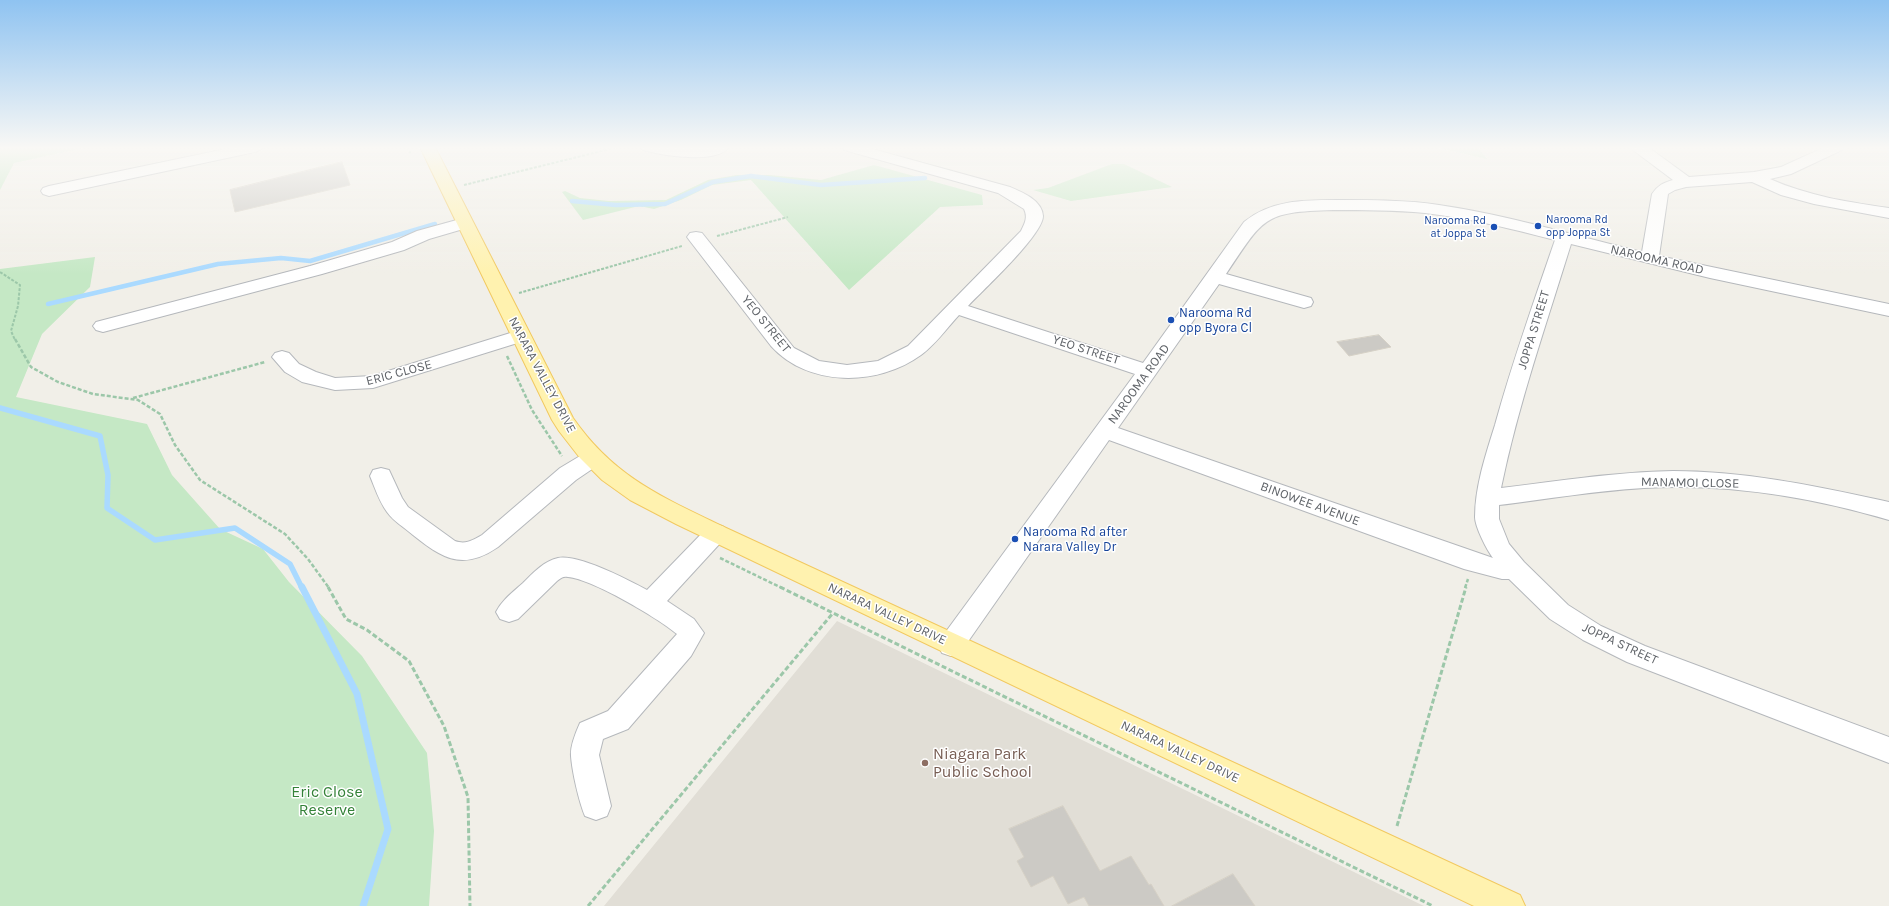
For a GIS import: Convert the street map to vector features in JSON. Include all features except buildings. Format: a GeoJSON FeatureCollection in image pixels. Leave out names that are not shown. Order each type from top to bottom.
{"type":"FeatureCollection","features":[{"type":"Feature","properties":{"kind":"main road","name":"NARARA VALLEY DRIVE"},"geometry":{"type":"LineString","coordinates":[[448,189],[563,420],[579,443],[593,458],[618,479],[645,498],[951,645],[1509,906]]}},
{"type":"Feature","properties":{"kind":"street"},"geometry":{"type":"LineString","coordinates":[[49,191],[57,189]]}},
{"type":"Feature","properties":{"kind":"street","name":"YEO STREET"},"geometry":{"type":"LineString","coordinates":[[698,239],[778,342],[790,355],[802,362],[830,370],[866,370],[883,367],[900,360],[915,350],[1028,233],[1036,218],[1035,213],[1025,202],[1001,189]]}},
{"type":"Feature","properties":{"kind":"street"},"geometry":{"type":"LineString","coordinates":[[1650,259],[1660,194],[1664,189]]}},
{"type":"Feature","properties":{"kind":"street"},"geometry":{"type":"LineString","coordinates":[[1780,189],[1810,199],[1853,208],[1889,213]]}},
{"type":"Feature","properties":{"kind":"street","name":"NAROOMA ROAD"},"geometry":{"type":"LineString","coordinates":[[951,645],[1256,220],[1274,210],[1296,206],[1382,205],[1438,210],[1482,218],[1650,259],[1889,310]]}},
{"type":"Feature","properties":{"kind":"street"},"geometry":{"type":"LineString","coordinates":[[103,326],[316,270],[398,246],[423,236],[464,223]]}},
{"type":"Feature","properties":{"kind":"street","name":"JOPPA STREET"},"geometry":{"type":"LineString","coordinates":[[1564,238],[1513,397],[1497,455],[1488,498],[1487,519],[1499,548],[1515,570],[1559,612],[1592,634],[1636,654],[1889,750]]}},
{"type":"Feature","properties":{"kind":"street"},"geometry":{"type":"LineString","coordinates":[[1215,277],[1304,302]]}},
{"type":"Feature","properties":{"kind":"street","name":"YEO STREET"},"geometry":{"type":"LineString","coordinates":[[956,308],[1148,371]]}},
{"type":"Feature","properties":{"kind":"street","name":"ERIC CLOSE"},"geometry":{"type":"LineString","coordinates":[[284,359],[292,368],[310,377],[335,384],[373,382],[520,336]]}},
{"type":"Feature","properties":{"kind":"street","name":"BINOWEE AVENUE"},"geometry":{"type":"LineString","coordinates":[[1105,431],[1473,562],[1502,570],[1515,570]]}},
{"type":"Feature","properties":{"kind":"street"},"geometry":{"type":"LineString","coordinates":[[381,476],[398,510],[441,545],[458,553],[480,549],[490,542],[568,474],[593,458]]}},
{"type":"Feature","properties":{"kind":"street","name":"MANAMOI CLOSE"},"geometry":{"type":"LineString","coordinates":[[1488,498],[1645,480],[1726,481],[1820,494],[1880,508],[1889,512]]}},
{"type":"Feature","properties":{"kind":"street"},"geometry":{"type":"LineString","coordinates":[[650,603],[716,533]]}},
{"type":"Feature","properties":{"kind":"street"},"geometry":{"type":"LineString","coordinates":[[509,612],[559,567],[581,570],[650,603],[686,626],[691,633],[682,648],[618,720],[596,728],[590,732],[586,755],[596,806]]}},
{"type":"Feature","properties":{"kind":"path"},"geometry":{"type":"LineString","coordinates":[[507,309],[524,304],[519,294],[698,239],[788,216]]}},
{"type":"Feature","properties":{"kind":"path"},"geometry":{"type":"LineString","coordinates":[[0,272],[20,285],[18,306],[10,331],[31,367],[58,382],[93,394],[138,400],[160,414],[174,445],[200,480],[285,534],[308,559],[330,590],[346,618],[367,630],[409,661],[444,726],[468,797],[470,906]]}},
{"type":"Feature","properties":{"kind":"path"},"geometry":{"type":"LineString","coordinates":[[130,399],[260,362],[284,359]]}},
{"type":"Feature","properties":{"kind":"path"},"geometry":{"type":"LineString","coordinates":[[1397,826],[1473,562]]}},
{"type":"Feature","properties":{"kind":"path"},"geometry":{"type":"LineString","coordinates":[[588,906],[848,596]]}},
{"type":"Feature","properties":{"kind":"shaded area","name":"Niagara Park Public School"},"geometry":{"type":"Polygon","coordinates":[[[837,621],[1424,906],[604,906],[837,621]]]}},
{"type":"Feature","properties":{"kind":"green space"},"geometry":{"type":"Polygon","coordinates":[[[689,189],[703,189],[681,200],[654,209],[639,206],[583,220],[562,192],[565,191],[580,198],[609,201],[666,200],[689,189]]]}},
{"type":"Feature","properties":{"kind":"green space"},"geometry":{"type":"Polygon","coordinates":[[[759,189],[961,189],[982,195],[983,205],[940,207],[849,290],[759,189]]]}},
{"type":"Feature","properties":{"kind":"green space"},"geometry":{"type":"Polygon","coordinates":[[[1038,189],[1156,189],[1071,201],[1033,190],[1038,189]]]}},
{"type":"Feature","properties":{"kind":"green space","name":"Eric Close Reserve"},"geometry":{"type":"Polygon","coordinates":[[[95,257],[90,287],[42,334],[16,397],[147,424],[172,475],[220,529],[263,549],[289,582],[362,656],[427,753],[434,831],[429,906],[0,906],[0,269],[95,257]]]}},
{"type":"Feature","properties":{"kind":"waterway"},"geometry":{"type":"LineString","coordinates":[[572,201],[616,205],[665,204],[697,189]]}},
{"type":"Feature","properties":{"kind":"waterway"},"geometry":{"type":"LineString","coordinates":[[48,304],[218,264],[281,258],[310,261],[435,224]]}},
{"type":"Feature","properties":{"kind":"waterway"},"geometry":{"type":"LineString","coordinates":[[0,408],[100,436],[108,475],[107,508],[155,540],[235,528],[290,564],[302,588]]}},
{"type":"Feature","properties":{"kind":"waterway"},"geometry":{"type":"LineString","coordinates":[[302,587],[357,694],[388,829],[363,906]]}},
{"type":"Feature","properties":{"kind":"place","name":"Narooma Rd opp Joppa St"},"geometry":{"type":"Point","coordinates":[1538,226]}},
{"type":"Feature","properties":{"kind":"place","name":"Narooma Rd at Joppa St"},"geometry":{"type":"Point","coordinates":[1494,227]}},
{"type":"Feature","properties":{"kind":"place","name":"Narooma Rd opp Byora Cl"},"geometry":{"type":"Point","coordinates":[1171,320]}},
{"type":"Feature","properties":{"kind":"place","name":"Narooma Rd after Narara Valley Dr"},"geometry":{"type":"Point","coordinates":[1015,539]}},
{"type":"Feature","properties":{"kind":"place","name":"Niagara Park Public School"},"geometry":{"type":"Point","coordinates":[925,763]}}]}
